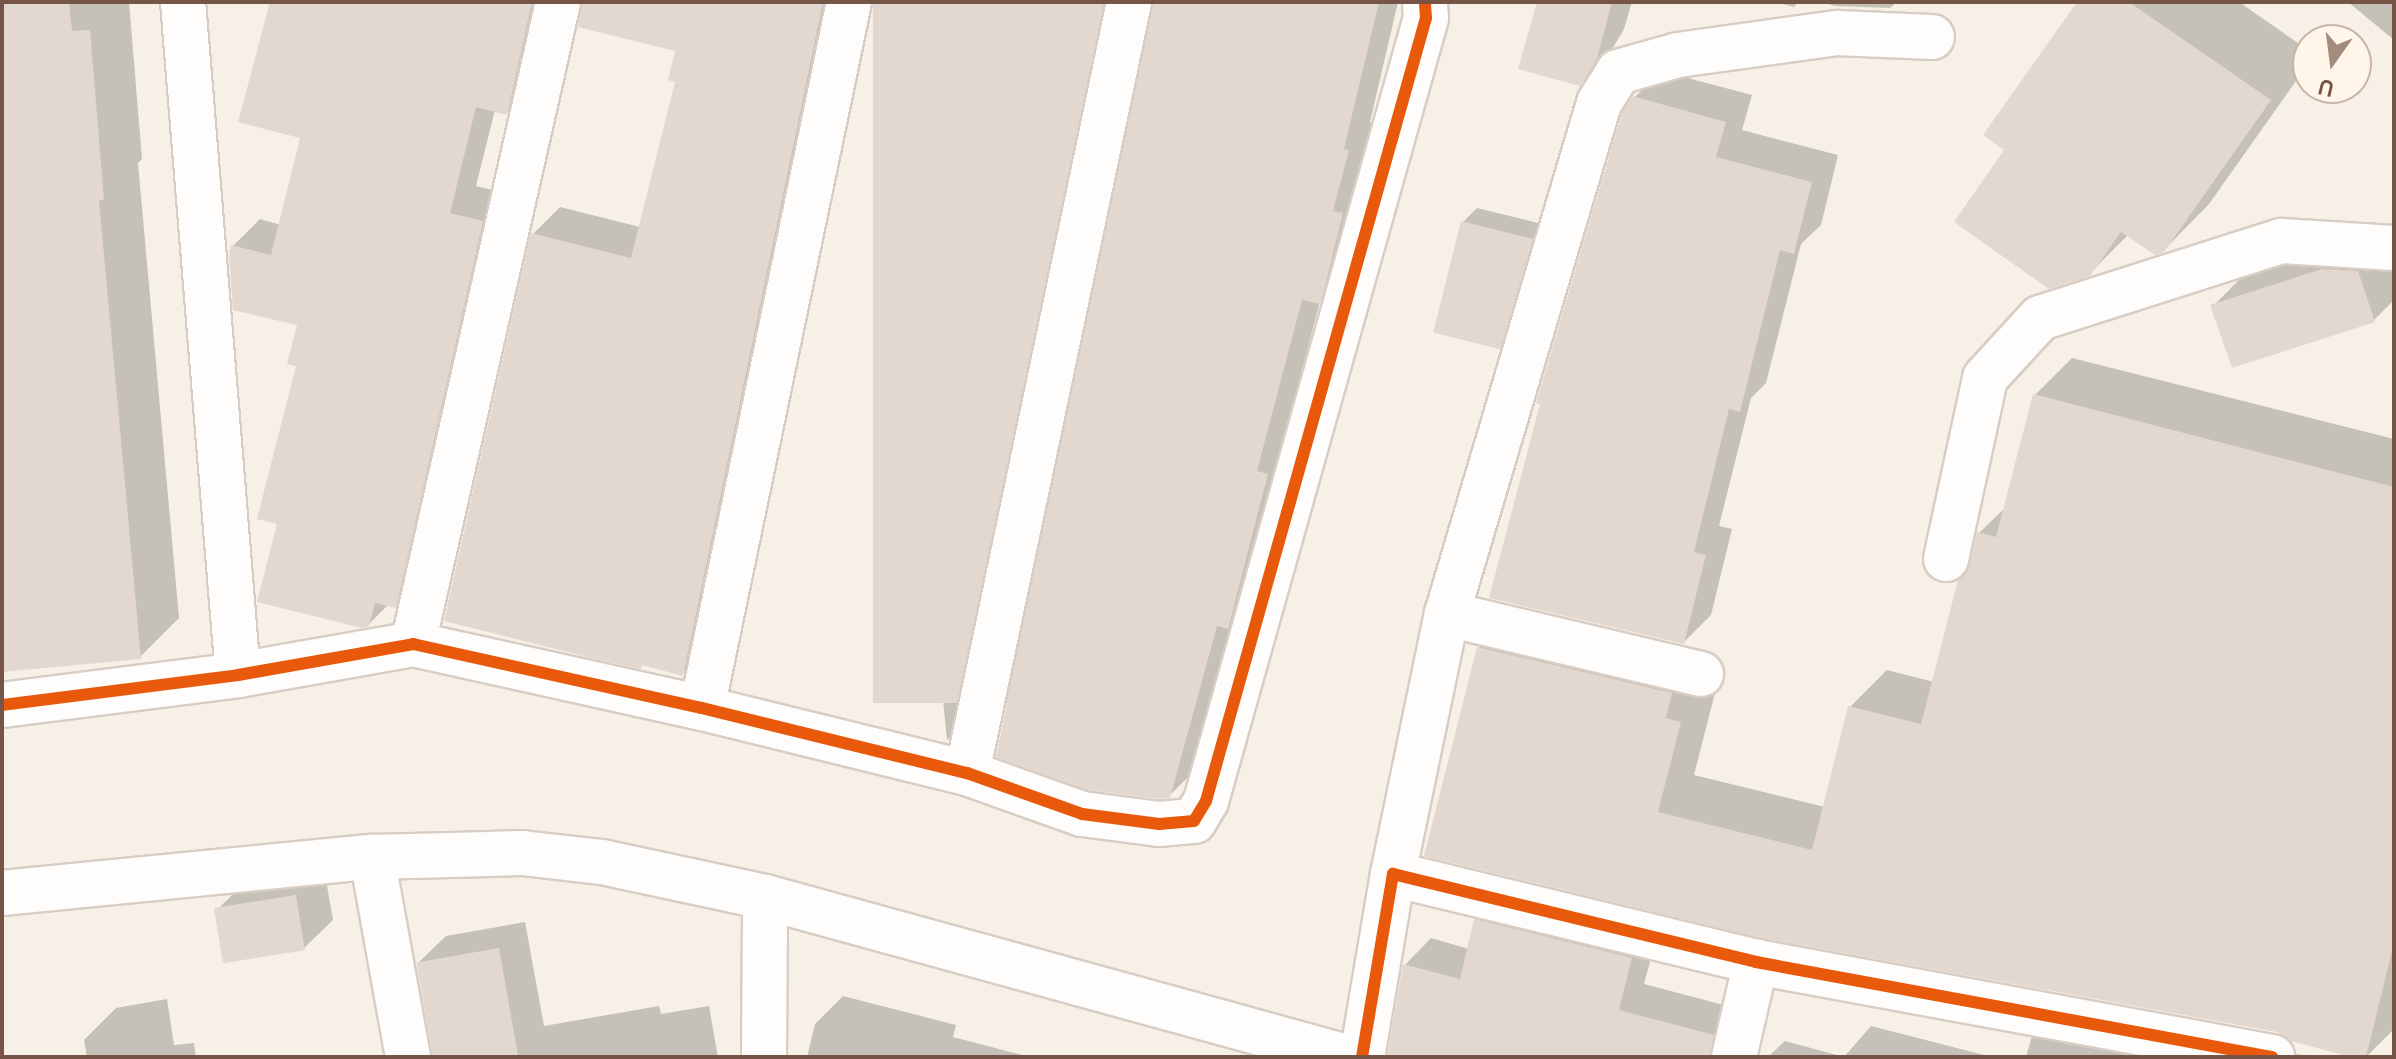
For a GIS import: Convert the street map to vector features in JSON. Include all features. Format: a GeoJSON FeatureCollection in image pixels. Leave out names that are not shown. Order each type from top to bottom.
{"type":"FeatureCollection","features":[{"type":"Feature","properties":{"kind":"street"},"geometry":{"type":"LineString","coordinates":[[183,2],[238,675]]}},
{"type":"Feature","properties":{"kind":"street"},"geometry":{"type":"LineString","coordinates":[[413,644],[558,2]]}},
{"type":"Feature","properties":{"kind":"street"},"geometry":{"type":"LineString","coordinates":[[702,708],[849,2]]}},
{"type":"Feature","properties":{"kind":"street"},"geometry":{"type":"LineString","coordinates":[[967,773],[1129,2]]}},
{"type":"Feature","properties":{"kind":"street"},"geometry":{"type":"LineString","coordinates":[[2,705],[238,675],[413,644],[702,708],[967,773],[1082,814],[1159,824],[1194,821],[1206,801],[1426,18],[1425,2]]}},
{"type":"Feature","properties":{"kind":"street"},"geometry":{"type":"LineString","coordinates":[[1362,1057],[1393,874],[1447,614],[1599,103],[1618,72],[1678,55],[1837,33],[1932,37]]}},
{"type":"Feature","properties":{"kind":"street"},"geometry":{"type":"LineString","coordinates":[[1946,559],[1985,378],[2040,318],[2282,241],[2394,248]]}},
{"type":"Feature","properties":{"kind":"street"},"geometry":{"type":"LineString","coordinates":[[1447,614],[1701,674]]}},
{"type":"Feature","properties":{"kind":"street"},"geometry":{"type":"LineString","coordinates":[[2,893],[372,857],[522,853],[602,862],[765,897],[1347,1057]]}},
{"type":"Feature","properties":{"kind":"street"},"geometry":{"type":"LineString","coordinates":[[372,857],[408,1057]]}},
{"type":"Feature","properties":{"kind":"street"},"geometry":{"type":"LineString","coordinates":[[1393,874],[1756,962],[2272,1057]]}},
{"type":"Feature","properties":{"kind":"street"},"geometry":{"type":"LineString","coordinates":[[764,1057],[765,897]]}},
{"type":"Feature","properties":{"kind":"street"},"geometry":{"type":"LineString","coordinates":[[1734,1057],[1756,962]]}},
{"type":"Feature","properties":{"kind":"building"},"geometry":{"type":"Polygon","coordinates":[[[2,2],[69,2],[72,31],[90,30],[104,200],[99,200],[141,659],[2,672],[2,2]]]}},
{"type":"Feature","properties":{"kind":"building"},"geometry":{"type":"Polygon","coordinates":[[[270,2],[532,2],[507,115],[476,107],[450,213],[483,221],[396,608],[375,603],[369,626],[362,628],[257,602],[277,524],[257,519],[296,366],[287,364],[297,325],[233,310],[229,255],[231,245],[271,255],[300,138],[238,122],[270,2]]]}},
{"type":"Feature","properties":{"kind":"building"},"geometry":{"type":"Polygon","coordinates":[[[582,2],[823,2],[683,676],[642,665],[641,669],[599,660],[444,621],[531,233],[631,258],[675,82],[668,80],[675,51],[578,27],[582,2]]]}},
{"type":"Feature","properties":{"kind":"building"},"geometry":{"type":"Polygon","coordinates":[[[873,2],[1103,2],[1103,703],[873,703],[873,2]]]}},
{"type":"Feature","properties":{"kind":"building"},"geometry":{"type":"Polygon","coordinates":[[[1153,2],[1379,2],[1344,149],[1349,150],[1333,211],[1343,213],[1324,290],[1320,304],[1302,300],[1257,471],[1268,474],[1228,629],[1217,626],[1170,798],[1160,799],[1088,790],[996,757],[1153,2]]]}},
{"type":"Feature","properties":{"kind":"building"},"geometry":{"type":"Polygon","coordinates":[[[1537,2],[1612,2],[1597,59],[1580,86],[1518,69],[1537,2]]]}},
{"type":"Feature","properties":{"kind":"building"},"geometry":{"type":"Polygon","coordinates":[[[2077,2],[2129,2],[2271,100],[2164,252],[2155,255],[2121,232],[2090,276],[2049,289],[1954,222],[2004,150],[1983,135],[2077,2]]]}},
{"type":"Feature","properties":{"kind":"building"},"geometry":{"type":"Polygon","coordinates":[[[1632,96],[1726,122],[1716,157],[1812,182],[1794,254],[1780,250],[1740,412],[1729,409],[1694,552],[1706,555],[1684,644],[1489,598],[1540,404],[1536,403],[1622,113],[1632,96]]]}},
{"type":"Feature","properties":{"kind":"building"},"geometry":{"type":"Polygon","coordinates":[[[1461,221],[1533,239],[1505,350],[1433,333],[1461,221]]]}},
{"type":"Feature","properties":{"kind":"building"},"geometry":{"type":"Polygon","coordinates":[[[2322,269],[2358,271],[2375,322],[2232,368],[2210,305],[2322,269]]]}},
{"type":"Feature","properties":{"kind":"building"},"geometry":{"type":"Polygon","coordinates":[[[2033,394],[2394,487],[2394,943],[2366,1057],[2350,1057],[2291,1041],[2277,1032],[1761,938],[1424,856],[1477,647],[1672,693],[1666,718],[1681,722],[1658,812],[1812,850],[1848,706],[1921,724],[1958,580],[1970,565],[1977,532],[1996,537],[2033,394]]]}},
{"type":"Feature","properties":{"kind":"building"},"geometry":{"type":"Polygon","coordinates":[[[296,895],[305,950],[223,963],[214,908],[296,895]]]}},
{"type":"Feature","properties":{"kind":"building"},"geometry":{"type":"Polygon","coordinates":[[[1474,919],[1632,958],[1619,1010],[1714,1035],[1710,1057],[1387,1057],[1403,964],[1460,979],[1474,919]]]}},
{"type":"Feature","properties":{"kind":"building"},"geometry":{"type":"Polygon","coordinates":[[[499,948],[518,1057],[433,1057],[416,963],[499,948]]]}},
{"type":"Feature","properties":{"kind":"cycle path"},"geometry":{"type":"LineString","coordinates":[[2,705],[238,675],[413,644],[702,708],[967,773],[1082,814],[1159,824],[1194,821],[1206,801],[1426,18],[1425,2]]}},
{"type":"Feature","properties":{"kind":"cycle path"},"geometry":{"type":"LineString","coordinates":[[1362,1057],[1393,874],[1756,962],[2272,1057]]}}]}
